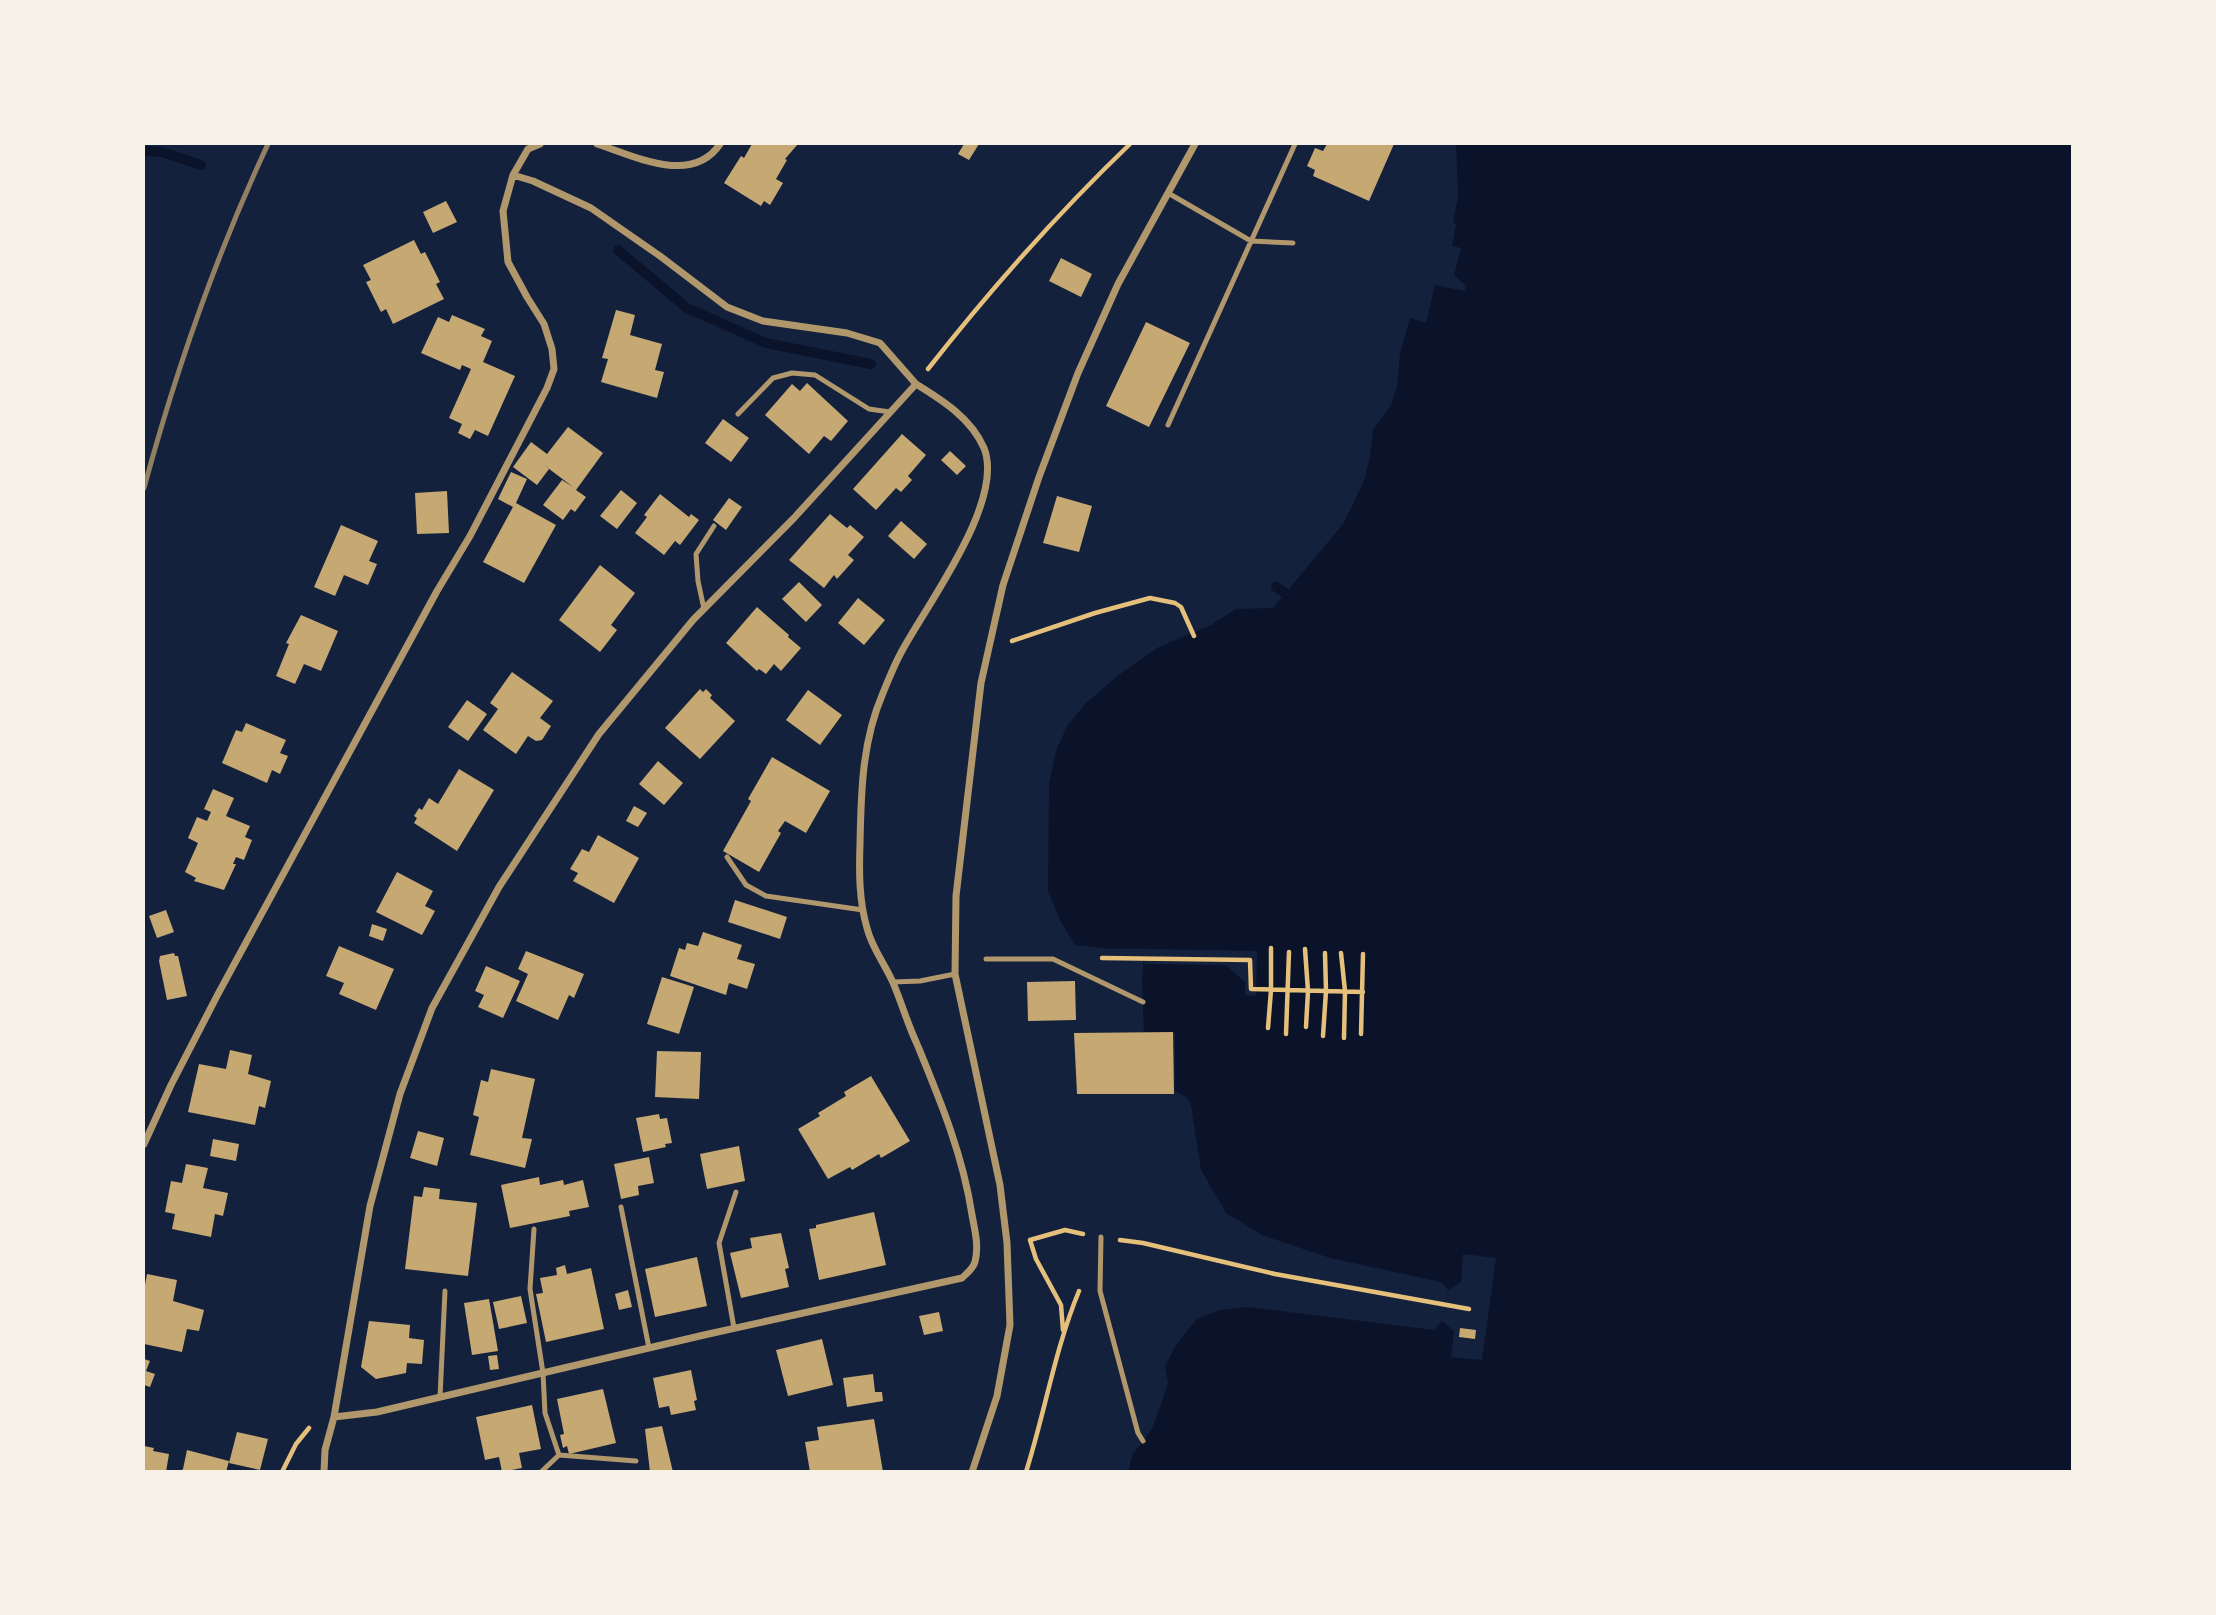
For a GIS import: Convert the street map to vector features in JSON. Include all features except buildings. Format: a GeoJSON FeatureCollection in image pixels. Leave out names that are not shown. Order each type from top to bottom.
{"type":"FeatureCollection","features":[{"type":"Feature","properties":{"kind":"street"},"geometry":{"type":"LineString","coordinates":[[144,1144],[218,994],[437,591],[470,536],[547,388],[554,369],[552,349],[544,324],[508,262],[503,211],[513,175],[528,149],[540,144]]}},
{"type":"Feature","properties":{"kind":"street"},"geometry":{"type":"LineString","coordinates":[[597,144],[656,164],[673,165],[694,164],[714,153],[720,144]]}},
{"type":"Feature","properties":{"kind":"street"},"geometry":{"type":"LineString","coordinates":[[972,1472],[997,1396],[1010,1325],[1007,1243],[1000,1185],[955,974],[956,896],[981,683],[1003,585],[1078,373],[1118,284],[1195,144]]}},
{"type":"Feature","properties":{"kind":"street"},"geometry":{"type":"LineString","coordinates":[[334,1417],[377,1412],[734,1328],[962,1278],[975,1266],[977,1246],[966,1176],[936,1089],[893,982],[878,958],[867,929],[860,890],[860,848],[865,748],[881,696],[901,651],[966,538],[983,501],[989,473],[984,448],[966,421],[946,402],[916,384],[880,343],[847,333],[763,321],[727,307],[591,208],[533,181],[513,175]]}},
{"type":"Feature","properties":{"kind":"street"},"geometry":{"type":"LineString","coordinates":[[324,1472],[325,1450],[334,1417],[370,1206],[400,1094],[432,1008],[499,887],[599,734],[704,609],[794,518],[916,384]]}},
{"type":"Feature","properties":{"kind":"lane"},"geometry":{"type":"LineString","coordinates":[[1168,425],[1295,144]]}},
{"type":"Feature","properties":{"kind":"lane"},"geometry":{"type":"LineString","coordinates":[[1168,193],[1251,241],[1293,243]]}},
{"type":"Feature","properties":{"kind":"lane"},"geometry":{"type":"LineString","coordinates":[[738,414],[773,378],[792,373],[815,375],[869,409],[890,412]]}},
{"type":"Feature","properties":{"kind":"lane"},"geometry":{"type":"LineString","coordinates":[[704,609],[696,554],[714,526]]}},
{"type":"Feature","properties":{"kind":"lane"},"geometry":{"type":"LineString","coordinates":[[727,858],[746,885],[766,896],[863,910]]}},
{"type":"Feature","properties":{"kind":"lane"},"geometry":{"type":"LineString","coordinates":[[986,959],[1053,959],[1143,1002]]}},
{"type":"Feature","properties":{"kind":"lane"},"geometry":{"type":"LineString","coordinates":[[893,982],[919,981],[955,974]]}},
{"type":"Feature","properties":{"kind":"lane"},"geometry":{"type":"LineString","coordinates":[[734,1328],[719,1243],[736,1192]]}},
{"type":"Feature","properties":{"kind":"lane"},"geometry":{"type":"LineString","coordinates":[[621,1207],[649,1348]]}},
{"type":"Feature","properties":{"kind":"lane"},"geometry":{"type":"LineString","coordinates":[[534,1229],[530,1289],[543,1373],[545,1413],[559,1455]]}},
{"type":"Feature","properties":{"kind":"lane"},"geometry":{"type":"LineString","coordinates":[[1101,1237],[1100,1291],[1143,1441]]}},
{"type":"Feature","properties":{"kind":"lane"},"geometry":{"type":"LineString","coordinates":[[440,1397],[445,1291]]}},
{"type":"Feature","properties":{"kind":"lane"},"geometry":{"type":"LineString","coordinates":[[541,1472],[559,1455],[636,1461]]}},
{"type":"Feature","properties":{"kind":"path"},"geometry":{"type":"LineString","coordinates":[[916,384],[958,330],[1094,178],[1130,144]]}},
{"type":"Feature","properties":{"kind":"path"},"geometry":{"type":"LineString","coordinates":[[1007,643],[1095,613],[1150,598],[1175,603],[1181,607],[1194,636]]}},
{"type":"Feature","properties":{"kind":"path"},"geometry":{"type":"LineString","coordinates":[[1268,1028],[1271,948]]}},
{"type":"Feature","properties":{"kind":"path"},"geometry":{"type":"LineString","coordinates":[[1305,949],[1308,990],[1306,1027]]}},
{"type":"Feature","properties":{"kind":"path"},"geometry":{"type":"LineString","coordinates":[[1286,1034],[1289,952]]}},
{"type":"Feature","properties":{"kind":"path"},"geometry":{"type":"LineString","coordinates":[[1324,1036],[1325,953]]}},
{"type":"Feature","properties":{"kind":"path"},"geometry":{"type":"LineString","coordinates":[[1341,953],[1345,991],[1344,1038]]}},
{"type":"Feature","properties":{"kind":"path"},"geometry":{"type":"LineString","coordinates":[[1361,1034],[1363,954]]}},
{"type":"Feature","properties":{"kind":"path"},"geometry":{"type":"LineString","coordinates":[[1092,958],[1250,960],[1251,989],[1363,992]]}},
{"type":"Feature","properties":{"kind":"path"},"geometry":{"type":"LineString","coordinates":[[1063,1330],[1061,1305],[1036,1259],[1030,1240],[1065,1230],[1143,1243],[1275,1275],[1469,1309]]}},
{"type":"Feature","properties":{"kind":"path"},"geometry":{"type":"LineString","coordinates":[[1026,1472],[1041,1426],[1063,1330],[1082,1283]]}},
{"type":"Feature","properties":{"kind":"water"},"geometry":{"type":"Polygon","coordinates":[[[1456,144],[2072,144],[2072,1471],[1128,1471],[1133,1454],[1152,1429],[1168,1384],[1165,1366],[1176,1345],[1196,1320],[1219,1310],[1248,1307],[1434,1330],[1442,1321],[1448,1290],[1441,1282],[1330,1258],[1262,1235],[1226,1213],[1201,1170],[1191,1105],[1186,1097],[1175,1091],[1175,1033],[1144,1034],[1144,949],[1075,945],[1059,918],[1048,891],[1049,784],[1056,751],[1067,726],[1085,704],[1120,674],[1157,648],[1211,625],[1236,609],[1273,608],[1343,524],[1364,481],[1373,430],[1391,405],[1397,386],[1400,353],[1412,311],[1452,228],[1458,196],[1456,144]]]}},
{"type":"Feature","properties":{"kind":"pier"},"geometry":{"type":"Polygon","coordinates":[[[1450,222],[1456,224],[1452,246],[1461,248],[1454,275],[1466,286],[1465,291],[1435,285],[1426,323],[1407,317],[1426,246],[1449,226],[1450,222]]]}},
{"type":"Feature","properties":{"kind":"pier"},"geometry":{"type":"Polygon","coordinates":[[[1144,949],[1257,951],[1256,996],[1245,995],[1245,982],[1226,965],[1144,964],[1144,949]]]}},
{"type":"Feature","properties":{"kind":"pier"},"geometry":{"type":"Polygon","coordinates":[[[1463,1254],[1496,1258],[1482,1360],[1451,1357],[1454,1331],[1442,1321],[1448,1290],[1461,1282],[1463,1254]]]}},
{"type":"Feature","properties":{"kind":"waterway"},"geometry":{"type":"LineString","coordinates":[[144,151],[162,152],[201,165]]}},
{"type":"Feature","properties":{"kind":"waterway"},"geometry":{"type":"LineString","coordinates":[[618,250],[687,308],[766,343],[871,364]]}},
{"type":"Feature","properties":{"kind":"waterway"},"geometry":{"type":"LineString","coordinates":[[1276,587],[1285,593]]}},
{"type":"Feature","properties":{"kind":"railway"},"geometry":{"type":"LineString","coordinates":[[144,488],[198,313],[268,144]]}}]}
